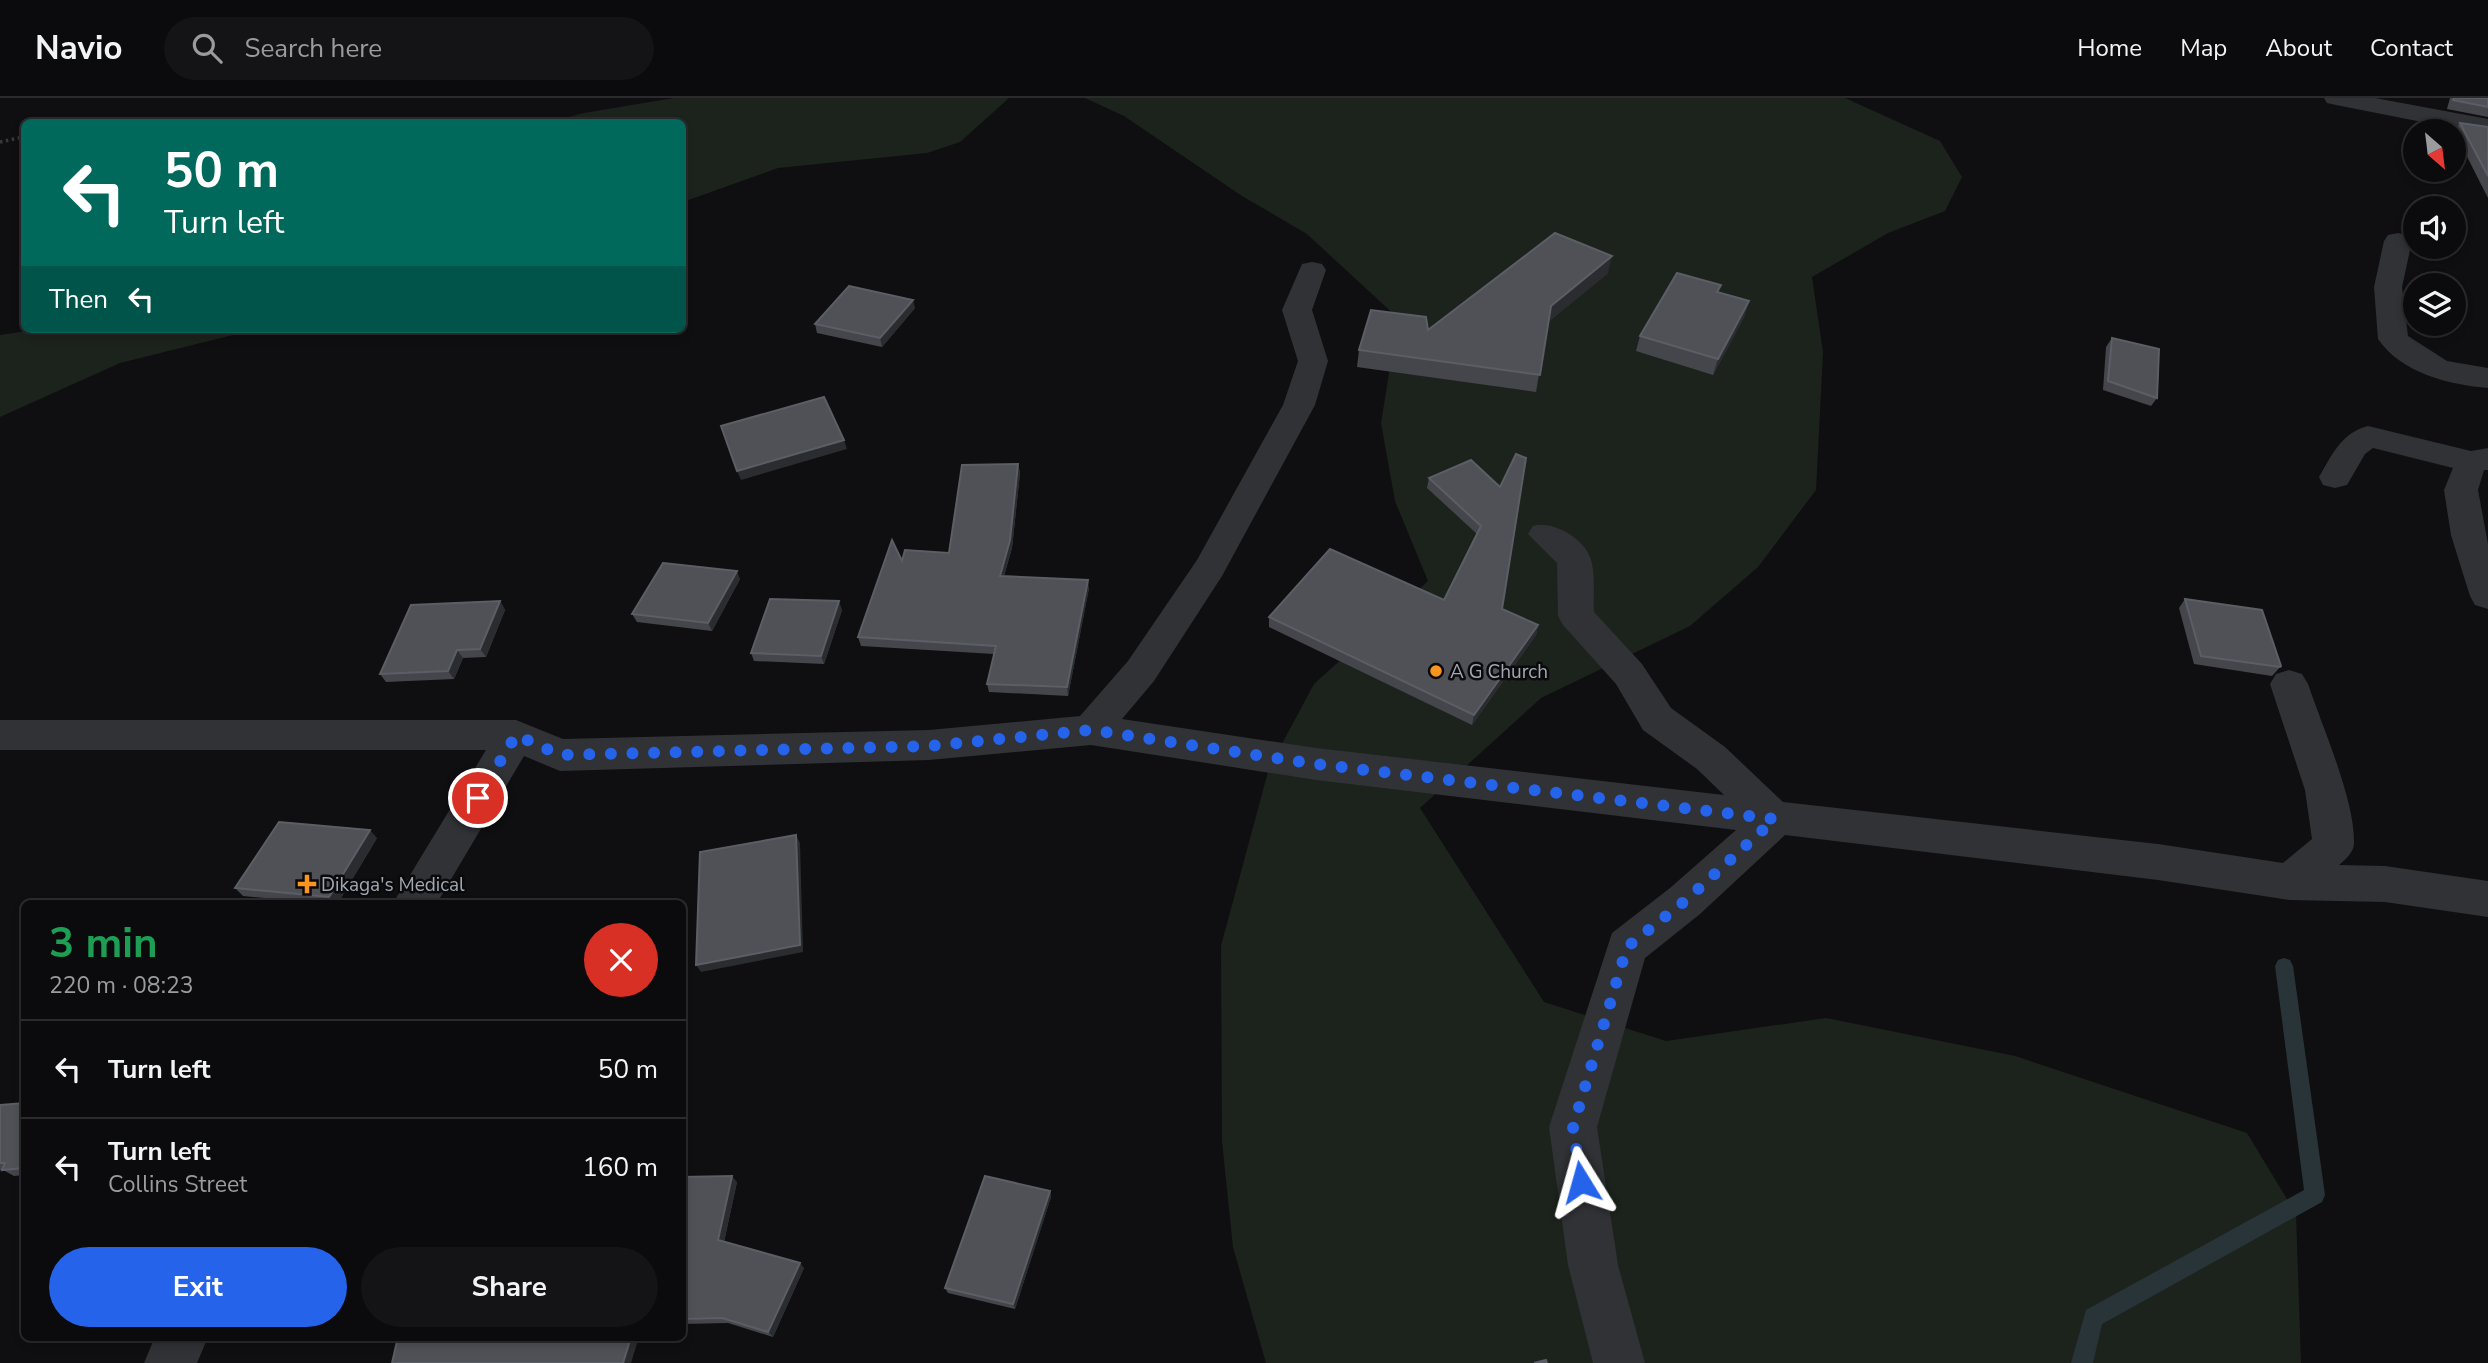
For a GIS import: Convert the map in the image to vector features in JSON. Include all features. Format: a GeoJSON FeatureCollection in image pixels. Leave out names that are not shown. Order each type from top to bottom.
{"type":"FeatureCollection","features":[{"type":"Feature","properties":{"kind":"street"},"geometry":{"type":"LineString","coordinates":[[2336,98],[2488,127]]}},
{"type":"Feature","properties":{"kind":"street"},"geometry":{"type":"LineString","coordinates":[[2398,241],[2388,287],[2393,339],[2418,359],[2460,378],[2488,378]]}},
{"type":"Feature","properties":{"kind":"street"},"geometry":{"type":"LineString","coordinates":[[1091,730],[1141,671],[1210,567],[1299,405],[1313,361],[1297,310],[1312,270]]}},
{"type":"Feature","properties":{"kind":"street"},"geometry":{"type":"LineString","coordinates":[[2335,477],[2353,447],[2368,436],[2479,461],[2461,490],[2468,536],[2488,596]]}},
{"type":"Feature","properties":{"kind":"street"},"geometry":{"type":"LineString","coordinates":[[1545,534],[1574,559],[1576,616],[1629,674],[1657,719],[1711,758],[1775,819]]}},
{"type":"Feature","properties":{"kind":"street"},"geometry":{"type":"LineString","coordinates":[[2289,684],[2325,790],[2334,845],[2290,882]]}},
{"type":"Feature","properties":{"kind":"street"},"geometry":{"type":"LineString","coordinates":[[0,735],[516,735],[560,755],[929,746],[1091,730],[1316,764],[2158,862],[2290,882],[2385,884],[2488,899]]}},
{"type":"Feature","properties":{"kind":"street"},"geometry":{"type":"LineString","coordinates":[[416,900],[516,735]]}},
{"type":"Feature","properties":{"kind":"street"},"geometry":{"type":"LineString","coordinates":[[1619,1363],[1593,1265],[1573,1127],[1627,947],[1685,901],[1775,819]]}},
{"type":"Feature","properties":{"kind":"street"},"geometry":{"type":"LineString","coordinates":[[170,1363],[180,1341]]}},
{"type":"Feature","properties":{"kind":"path"},"geometry":{"type":"LineString","coordinates":[[0,142],[21,138]]}},
{"type":"Feature","properties":{"kind":"shaded area"},"geometry":{"type":"Polygon","coordinates":[[[674,98],[1009,98],[960,142],[927,153],[778,168],[686,201],[686,119],[561,119],[674,98]]]}},
{"type":"Feature","properties":{"kind":"shaded area"},"geometry":{"type":"Polygon","coordinates":[[[1085,98],[1845,98],[1940,141],[1962,177],[1945,211],[1888,233],[1812,277],[1823,352],[1816,490],[1758,567],[1690,626],[1541,698],[1420,808],[1544,1002],[1666,1041],[1826,1018],[2015,1056],[2247,1133],[2296,1214],[2301,1363],[1266,1363],[1233,1247],[1222,1141],[1221,946],[1269,768],[1314,684],[1428,581],[1395,501],[1381,423],[1398,318],[1307,234],[1242,196],[1124,116],[1085,98]]]}},
{"type":"Feature","properties":{"kind":"shaded area"},"geometry":{"type":"Polygon","coordinates":[[[21,332],[241,333],[120,363],[0,417],[0,335],[21,332]]]}},
{"type":"Feature","properties":{"kind":"building"},"geometry":{"type":"Polygon","coordinates":[[[2488,98],[2488,107],[2453,100],[2488,98]]]}},
{"type":"Feature","properties":{"kind":"building"},"geometry":{"type":"Polygon","coordinates":[[[2466,124],[2488,127],[2488,176],[2466,134],[2466,124]]]}},
{"type":"Feature","properties":{"kind":"building"},"geometry":{"type":"Polygon","coordinates":[[[1555,233],[1612,256],[1551,306],[1540,375],[1359,350],[1371,310],[1426,317],[1428,330],[1555,233]]]}},
{"type":"Feature","properties":{"kind":"building"},"geometry":{"type":"Polygon","coordinates":[[[1677,273],[1721,285],[1717,292],[1749,301],[1718,359],[1640,336],[1677,273]]]}},
{"type":"Feature","properties":{"kind":"building"},"geometry":{"type":"Polygon","coordinates":[[[849,286],[913,300],[880,338],[815,324],[849,286]]]}},
{"type":"Feature","properties":{"kind":"building"},"geometry":{"type":"Polygon","coordinates":[[[2112,338],[2159,349],[2157,398],[2108,381],[2112,338]]]}},
{"type":"Feature","properties":{"kind":"building"},"geometry":{"type":"Polygon","coordinates":[[[824,397],[844,440],[737,471],[721,426],[824,397]]]}},
{"type":"Feature","properties":{"kind":"building","name":"A G Church"},"geometry":{"type":"Polygon","coordinates":[[[1516,454],[1526,458],[1502,609],[1538,625],[1474,715],[1269,617],[1330,549],[1444,600],[1481,526],[1429,478],[1471,460],[1500,487],[1516,454]]]}},
{"type":"Feature","properties":{"kind":"building"},"geometry":{"type":"Polygon","coordinates":[[[1018,464],[1010,540],[1000,576],[1088,580],[1067,687],[987,684],[996,646],[858,637],[892,540],[902,561],[905,550],[949,553],[962,465],[1018,464]]]}},
{"type":"Feature","properties":{"kind":"building"},"geometry":{"type":"Polygon","coordinates":[[[663,563],[737,571],[708,623],[632,614],[663,563]]]}},
{"type":"Feature","properties":{"kind":"building"},"geometry":{"type":"Polygon","coordinates":[[[770,599],[839,601],[821,656],[751,653],[770,599]]]}},
{"type":"Feature","properties":{"kind":"building"},"geometry":{"type":"Polygon","coordinates":[[[2185,599],[2262,610],[2281,666],[2201,656],[2185,599]]]}},
{"type":"Feature","properties":{"kind":"building"},"geometry":{"type":"Polygon","coordinates":[[[500,601],[480,649],[457,650],[448,671],[380,674],[411,605],[500,601]]]}},
{"type":"Feature","properties":{"kind":"building"},"geometry":{"type":"Polygon","coordinates":[[[279,822],[370,830],[329,897],[235,888],[279,822]]]}},
{"type":"Feature","properties":{"kind":"building"},"geometry":{"type":"Polygon","coordinates":[[[796,835],[800,945],[696,965],[700,852],[796,835]]]}},
{"type":"Feature","properties":{"kind":"building"},"geometry":{"type":"Polygon","coordinates":[[[21,1103],[21,1168],[2,1170],[5,1163],[0,1163],[0,1105],[21,1103]]]}},
{"type":"Feature","properties":{"kind":"building"},"geometry":{"type":"Polygon","coordinates":[[[732,1176],[718,1240],[800,1263],[768,1332],[722,1318],[686,1319],[686,1177],[732,1176]]]}},
{"type":"Feature","properties":{"kind":"building"},"geometry":{"type":"Polygon","coordinates":[[[985,1176],[1050,1191],[1013,1304],[945,1288],[985,1176]]]}},
{"type":"Feature","properties":{"kind":"building"},"geometry":{"type":"Polygon","coordinates":[[[397,1341],[630,1341],[623,1363],[392,1363],[397,1341]]]}},
{"type":"Feature","properties":{"kind":"waterway"},"geometry":{"type":"LineString","coordinates":[[2082,1363],[2093,1317],[2315,1195],[2284,966]]}},
{"type":"Feature","properties":{"kind":"place","name":"A G Church"},"geometry":{"type":"Point","coordinates":[1436,671]}},
{"type":"Feature","properties":{"kind":"place","name":"Dikaga's Medical"},"geometry":{"type":"Point","coordinates":[307,884]}},
{"type":"Feature","properties":{"kind":"route"},"geometry":{"type":"LineString","coordinates":[[478,798],[516,735],[560,755],[929,746],[1091,730],[1316,764],[1775,819],[1685,901],[1627,947],[1573,1127],[1581,1182]]}}]}
